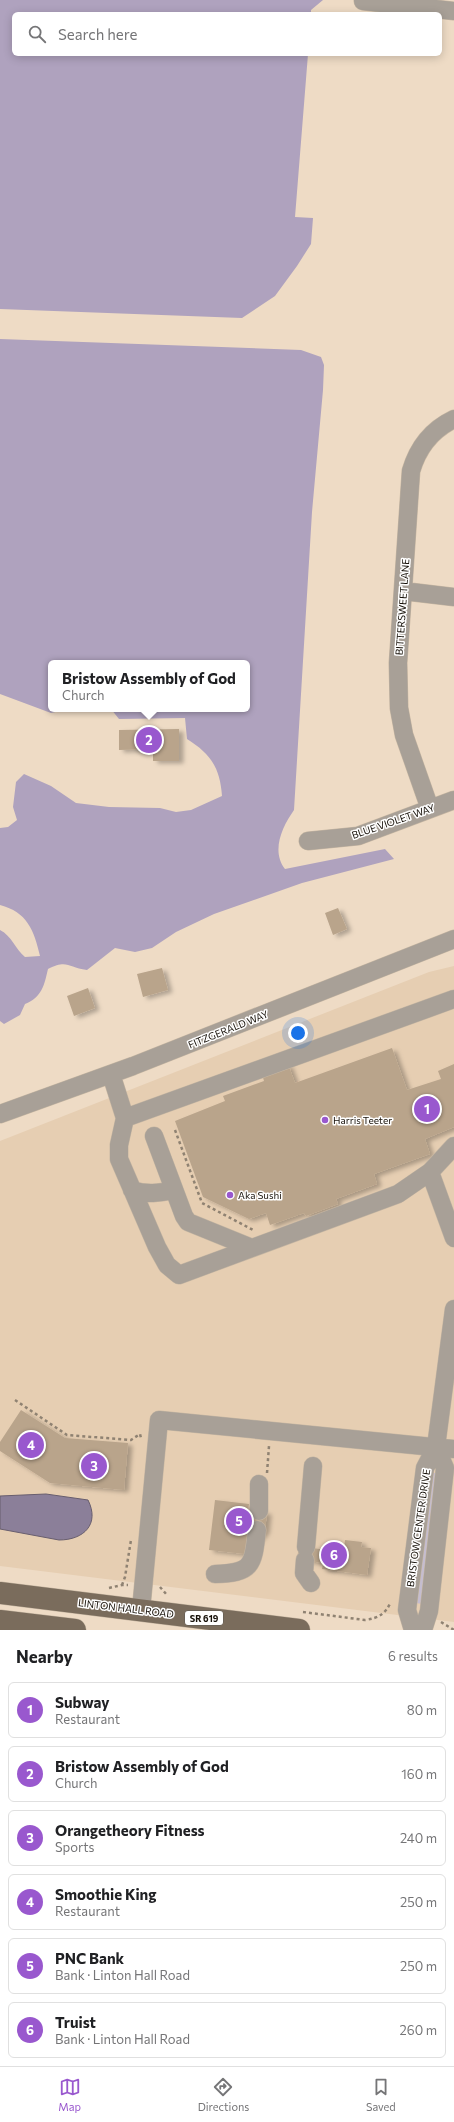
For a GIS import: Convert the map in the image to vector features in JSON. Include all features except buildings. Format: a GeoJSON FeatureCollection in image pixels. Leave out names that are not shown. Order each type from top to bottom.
{"type":"FeatureCollection","features":[{"type":"Feature","properties":{"kind":"main road","name":"LINTON HALL ROAD"},"geometry":{"type":"LineString","coordinates":[[0,1593],[299,1630]]}},
{"type":"Feature","properties":{"kind":"main road"},"geometry":{"type":"LineString","coordinates":[[0,1621],[75,1630]]}},
{"type":"Feature","properties":{"kind":"street"},"geometry":{"type":"LineString","coordinates":[[363,1],[454,11]]}},
{"type":"Feature","properties":{"kind":"street","name":"BITTERSWEET LANE"},"geometry":{"type":"LineString","coordinates":[[430,808],[404,735],[399,708],[398,663],[411,471],[416,453],[429,437],[444,424],[454,419]]}},
{"type":"Feature","properties":{"kind":"street"},"geometry":{"type":"LineString","coordinates":[[403,591],[454,597]]}},
{"type":"Feature","properties":{"kind":"street","name":"BLUE VIOLET WAY"},"geometry":{"type":"LineString","coordinates":[[308,841],[358,836],[454,800]]}},
{"type":"Feature","properties":{"kind":"street","name":"FITZGERALD WAY"},"geometry":{"type":"LineString","coordinates":[[0,1114],[111,1074],[454,940]]}},
{"type":"Feature","properties":{"kind":"street"},"geometry":{"type":"LineString","coordinates":[[125,1118],[454,998]]}},
{"type":"Feature","properties":{"kind":"street"},"geometry":{"type":"LineString","coordinates":[[111,1074],[125,1118],[119,1145],[119,1159],[157,1247],[167,1265],[179,1275],[398,1194],[430,1172],[454,1146]]}},
{"type":"Feature","properties":{"kind":"street"},"geometry":{"type":"LineString","coordinates":[[154,1136],[184,1216],[188,1222],[252,1248]]}},
{"type":"Feature","properties":{"kind":"street"},"geometry":{"type":"LineString","coordinates":[[430,1172],[454,1238]]}},
{"type":"Feature","properties":{"kind":"street"},"geometry":{"type":"LineString","coordinates":[[132,1190],[142,1193],[174,1190]]}},
{"type":"Feature","properties":{"kind":"street"},"geometry":{"type":"LineString","coordinates":[[436,1447],[454,1309]]}},
{"type":"Feature","properties":{"kind":"street"},"geometry":{"type":"LineString","coordinates":[[141,1610],[160,1420],[454,1449]]}},
{"type":"Feature","properties":{"kind":"street","name":"BRISTOW CENTER DRIVE"},"geometry":{"type":"LineString","coordinates":[[413,1630],[407,1610],[425,1468],[436,1447]]}},
{"type":"Feature","properties":{"kind":"street","name":"BRISTOW CENTER DRIVE"},"geometry":{"type":"LineString","coordinates":[[423,1630],[429,1611],[445,1468],[436,1447]]}},
{"type":"Feature","properties":{"kind":"street"},"geometry":{"type":"LineString","coordinates":[[311,1583],[304,1572],[313,1466]]}},
{"type":"Feature","properties":{"kind":"street"},"geometry":{"type":"LineString","coordinates":[[256,1511],[260,1483]]}},
{"type":"Feature","properties":{"kind":"street"},"geometry":{"type":"LineString","coordinates":[[215,1574],[232,1574],[246,1568],[254,1558],[255,1530]]}},
{"type":"Feature","properties":{"kind":"path"},"geometry":{"type":"LineString","coordinates":[[175,1130],[202,1204],[255,1231],[262,1228]]}},
{"type":"Feature","properties":{"kind":"path"},"geometry":{"type":"LineString","coordinates":[[15,1400],[67,1435],[131,1440],[140,1434],[142,1440]]}},
{"type":"Feature","properties":{"kind":"path"},"geometry":{"type":"LineString","coordinates":[[260,1483],[269,1441]]}},
{"type":"Feature","properties":{"kind":"path"},"geometry":{"type":"LineString","coordinates":[[122,1585],[125,1577],[131,1536]]}},
{"type":"Feature","properties":{"kind":"path"},"geometry":{"type":"LineString","coordinates":[[445,1623],[454,1630]]}},
{"type":"Feature","properties":{"kind":"shaded area"},"geometry":{"type":"Polygon","coordinates":[[[0,0],[323,0],[311,10],[311,12],[12,12],[12,56],[308,56],[295,217],[313,218],[311,244],[297,266],[275,296],[242,318],[0,309],[0,0]]]}},
{"type":"Feature","properties":{"kind":"shaded area"},"geometry":{"type":"Polygon","coordinates":[[[0,339],[301,350],[321,357],[324,365],[323,390],[312,512],[294,810],[282,831],[279,855],[285,869],[385,849],[394,859],[302,883],[214,914],[176,932],[152,948],[135,952],[115,948],[87,970],[64,964],[55,966],[48,969],[39,994],[25,1004],[20,1015],[4,1024],[0,1021],[0,930],[11,939],[25,957],[40,956],[35,938],[28,923],[17,912],[0,905],[0,828],[8,827],[17,820],[13,807],[16,782],[24,774],[51,786],[76,803],[109,807],[160,808],[176,812],[191,810],[222,796],[219,777],[213,763],[202,750],[187,739],[185,718],[119,719],[113,712],[250,712],[250,660],[48,660],[48,712],[0,694],[0,339]]]}},
{"type":"Feature","properties":{"kind":"shaded area"},"geometry":{"type":"Polygon","coordinates":[[[454,966],[454,1622],[0,1566],[0,1141],[429,972],[454,966]]]}},
{"type":"Feature","properties":{"kind":"shaded area"},"geometry":{"type":"Polygon","coordinates":[[[432,1473],[438,1473],[422,1604],[416,1603],[432,1473]]]}},
{"type":"Feature","properties":{"kind":"shaded area"},"geometry":{"type":"Polygon","coordinates":[[[46,1494],[88,1500],[92,1516],[91,1523],[87,1529],[76,1537],[59,1540],[0,1529],[0,1496],[46,1494]]]}},
{"type":"Feature","properties":{"kind":"place","name":"Bristow Assembly of God"},"geometry":{"type":"Point","coordinates":[149,740]}},
{"type":"Feature","properties":{"kind":"place","name":"Subway"},"geometry":{"type":"Point","coordinates":[427,1109]}},
{"type":"Feature","properties":{"kind":"place","name":"Harris Teeter"},"geometry":{"type":"Point","coordinates":[325,1120]}},
{"type":"Feature","properties":{"kind":"place","name":"Aka Sushi"},"geometry":{"type":"Point","coordinates":[230,1195]}},
{"type":"Feature","properties":{"kind":"place","name":"Smoothie King"},"geometry":{"type":"Point","coordinates":[31,1445]}},
{"type":"Feature","properties":{"kind":"place","name":"Orangetheory Fitness"},"geometry":{"type":"Point","coordinates":[94,1466]}},
{"type":"Feature","properties":{"kind":"place","name":"PNC Bank"},"geometry":{"type":"Point","coordinates":[239,1521]}},
{"type":"Feature","properties":{"kind":"place","name":"Truist"},"geometry":{"type":"Point","coordinates":[334,1555]}}]}
